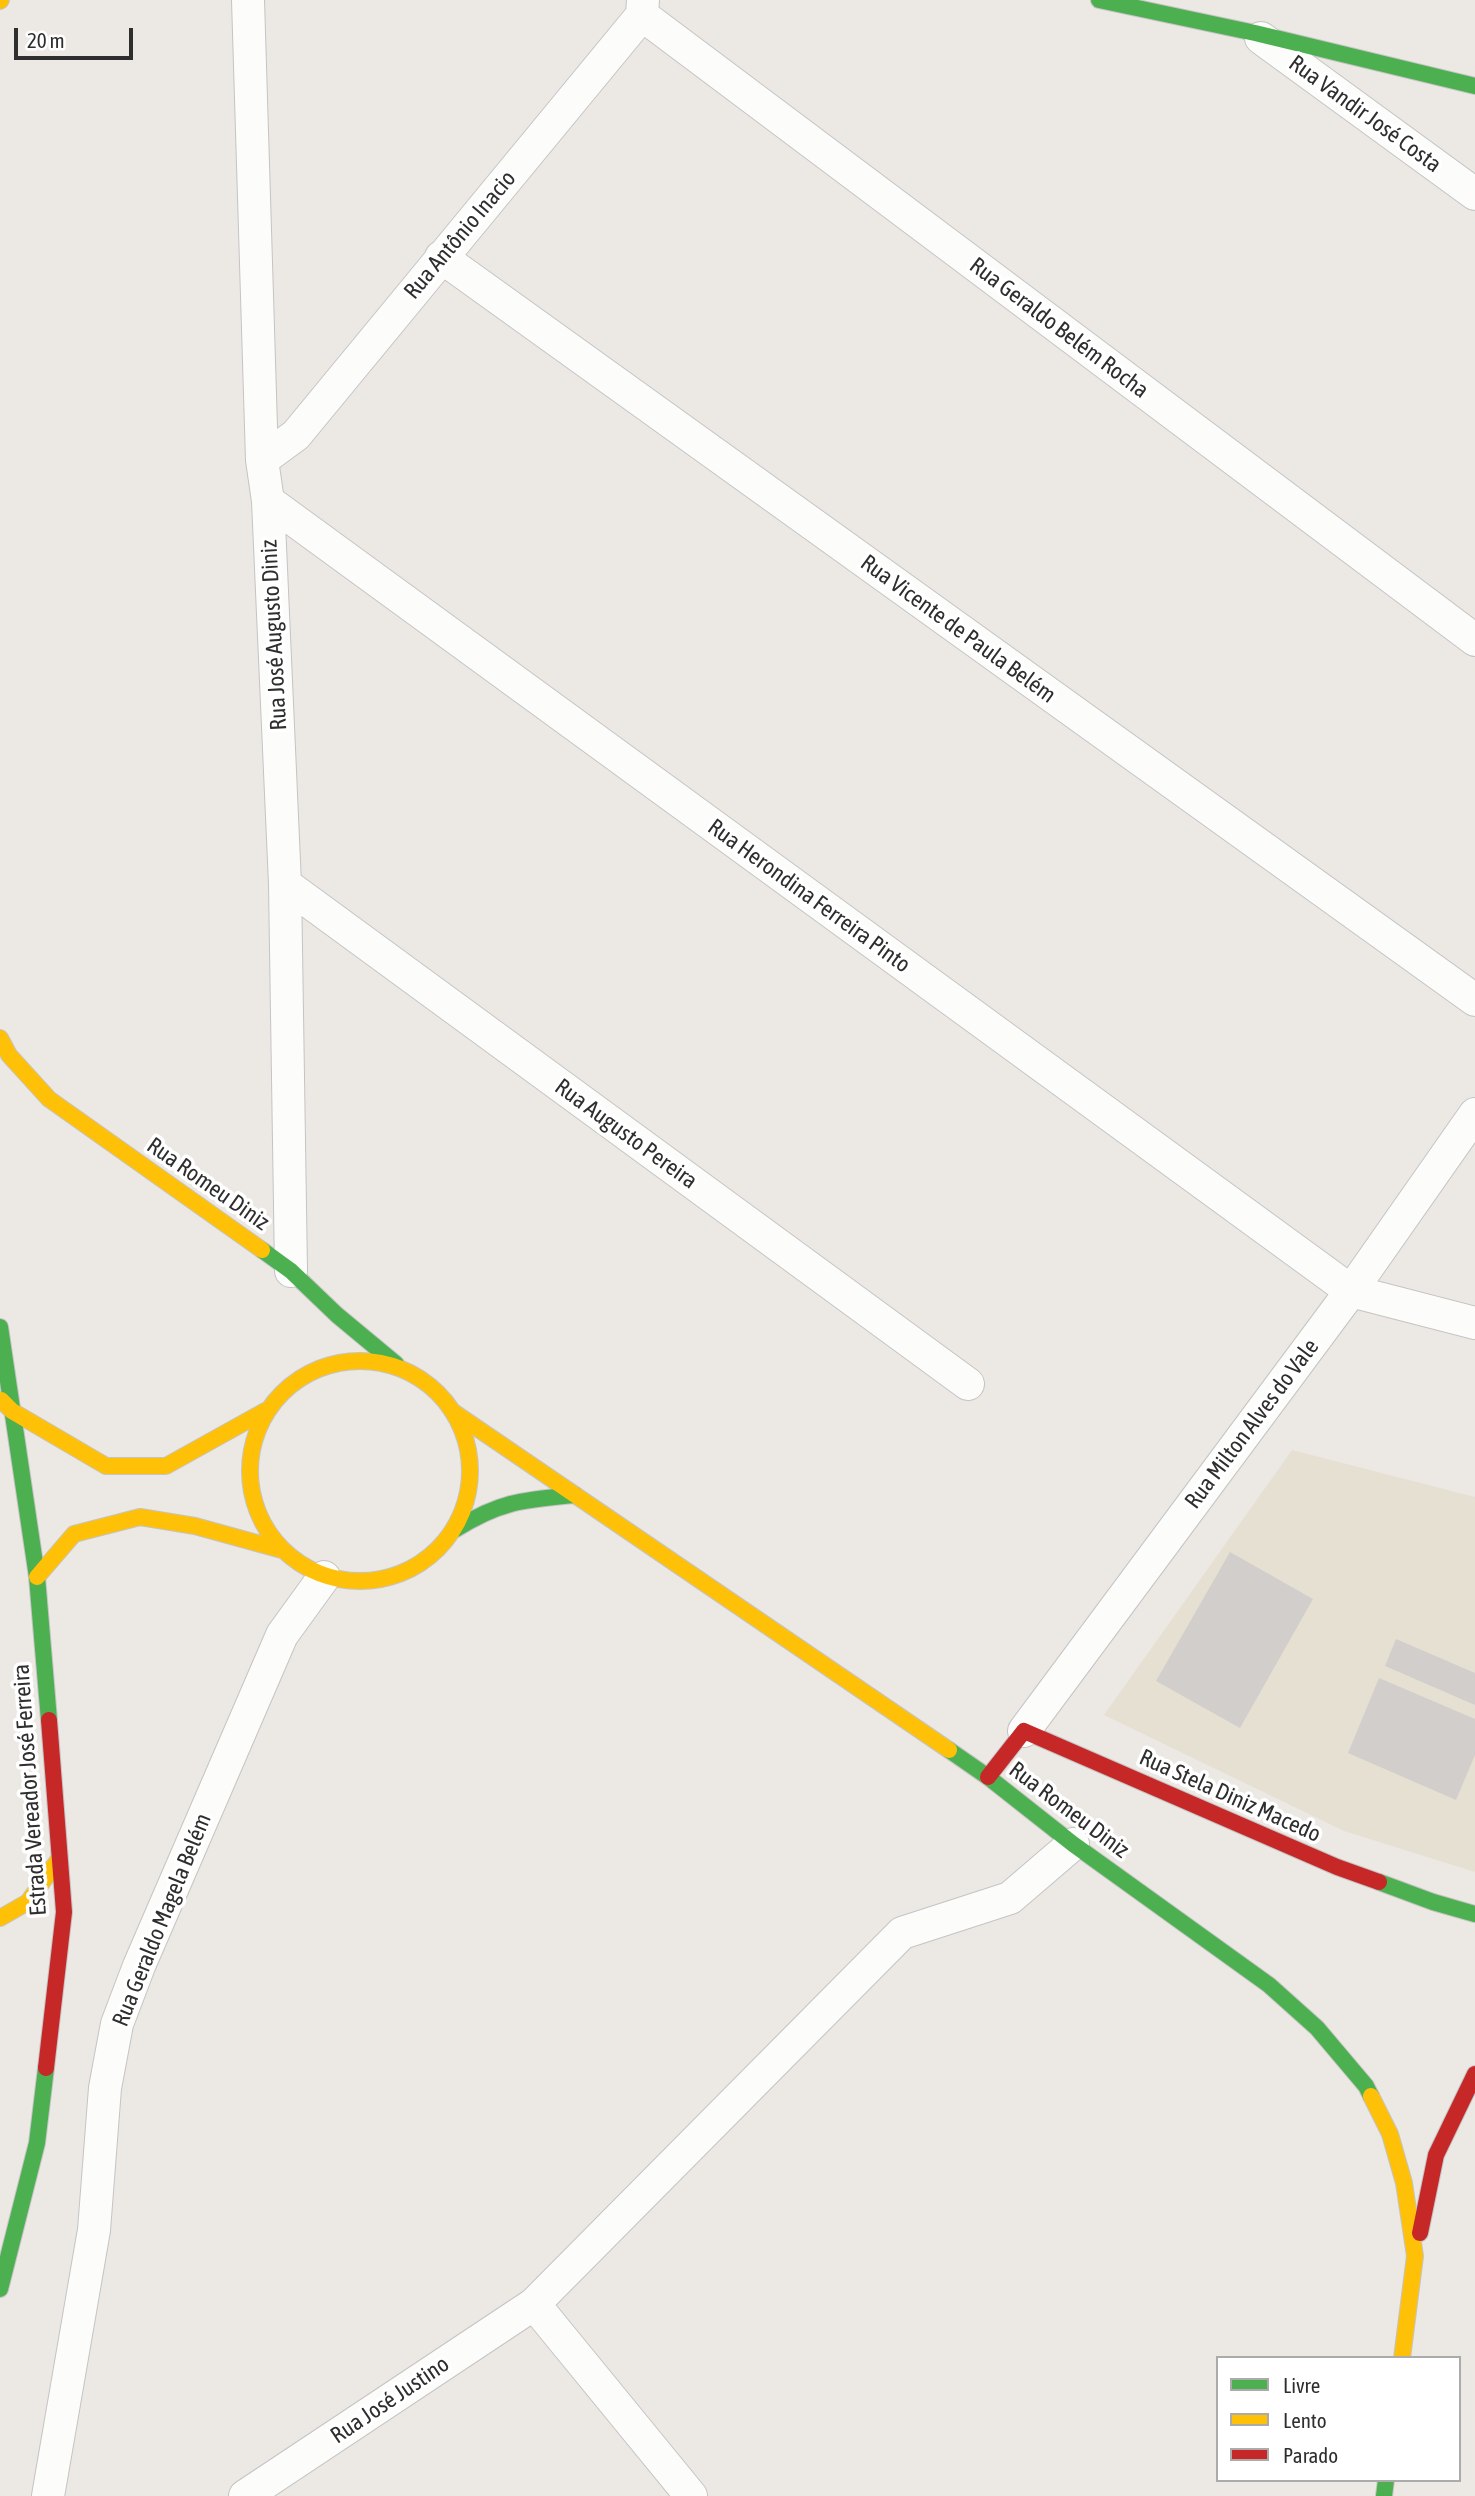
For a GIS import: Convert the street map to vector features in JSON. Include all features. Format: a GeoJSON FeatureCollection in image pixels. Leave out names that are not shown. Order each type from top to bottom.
{"type":"FeatureCollection","features":[{"type":"Feature","properties":{"kind":"street","name":"Rua José Augusto Diniz"},"geometry":{"type":"LineString","coordinates":[[248,0],[262,460],[268,501],[285,884],[291,1271]]}},
{"type":"Feature","properties":{"kind":"street"},"geometry":{"type":"LineString","coordinates":[[1099,0],[1255,33],[1475,86]]}},
{"type":"Feature","properties":{"kind":"street","name":"Rua Antônio Inacio"},"geometry":{"type":"LineString","coordinates":[[262,460],[296,435],[643,7]]}},
{"type":"Feature","properties":{"kind":"street","name":"Rua Geraldo Belém Rocha"},"geometry":{"type":"LineString","coordinates":[[643,7],[1475,640]]}},
{"type":"Feature","properties":{"kind":"street","name":"Rua Vandir José Costa"},"geometry":{"type":"LineString","coordinates":[[1255,33],[1475,194]]}},
{"type":"Feature","properties":{"kind":"street","name":"Rua Vicente de Paula Belém"},"geometry":{"type":"LineString","coordinates":[[441,257],[1475,1000]]}},
{"type":"Feature","properties":{"kind":"street","name":"Rua Herondina Ferreira Pinto"},"geometry":{"type":"LineString","coordinates":[[268,501],[1351,1291]]}},
{"type":"Feature","properties":{"kind":"street","name":"Rua Augusto Pereira"},"geometry":{"type":"LineString","coordinates":[[285,884],[968,1384]]}},
{"type":"Feature","properties":{"kind":"street","name":"Rua Romeu Diniz"},"geometry":{"type":"LineString","coordinates":[[0,1038],[9,1055],[49,1099],[291,1271],[337,1315],[396,1364]]}},
{"type":"Feature","properties":{"kind":"street","name":"Rua Milton Alves do Vale"},"geometry":{"type":"LineString","coordinates":[[1024,1731],[1351,1291],[1475,1114]]}},
{"type":"Feature","properties":{"kind":"street"},"geometry":{"type":"LineString","coordinates":[[1351,1291],[1475,1323]]}},
{"type":"Feature","properties":{"kind":"street"},"geometry":{"type":"LineString","coordinates":[[337,1315],[345,1347]]}},
{"type":"Feature","properties":{"kind":"street","name":"Estrada Vereador José Ferreira"},"geometry":{"type":"LineString","coordinates":[[0,1327],[37,1577],[64,1912],[37,2143],[0,2288]]}},
{"type":"Feature","properties":{"kind":"street"},"geometry":{"type":"LineString","coordinates":[[345,1347],[396,1364],[452,1410],[466,1433],[472,1482],[456,1529]]}},
{"type":"Feature","properties":{"kind":"street"},"geometry":{"type":"LineString","coordinates":[[0,1398],[12,1411],[106,1466],[166,1466],[265,1411],[300,1375],[345,1347]]}},
{"type":"Feature","properties":{"kind":"street","name":"Rua Romeu Diniz"},"geometry":{"type":"LineString","coordinates":[[452,1410],[988,1777],[1073,1844],[1269,1985],[1317,2028],[1366,2086],[1390,2134],[1397,2158],[1404,2183],[1415,2256]]}},
{"type":"Feature","properties":{"kind":"street"},"geometry":{"type":"LineString","coordinates":[[265,1411],[249,1458],[253,1496],[255,1508],[282,1550]]}},
{"type":"Feature","properties":{"kind":"street"},"geometry":{"type":"LineString","coordinates":[[37,1577],[74,1534],[140,1517],[195,1526],[282,1550],[324,1577],[374,1582],[421,1565],[456,1529],[483,1512],[518,1500],[575,1495]]}},
{"type":"Feature","properties":{"kind":"street","name":"Rua Geraldo Magela Belém"},"geometry":{"type":"LineString","coordinates":[[48,2496],[94,2230],[104,2088],[117,2024],[139,1966],[282,1635],[324,1577]]}},
{"type":"Feature","properties":{"kind":"street"},"geometry":{"type":"LineString","coordinates":[[988,1777],[1024,1731]]}},
{"type":"Feature","properties":{"kind":"street","name":"Rua Stela Diniz Macedo"},"geometry":{"type":"LineString","coordinates":[[1024,1731],[1337,1867],[1433,1902],[1475,1914]]}},
{"type":"Feature","properties":{"kind":"street","name":"Rua José Justino"},"geometry":{"type":"LineString","coordinates":[[245,2496],[534,2304],[902,1933],[1010,1898],[1073,1844]]}},
{"type":"Feature","properties":{"kind":"street"},"geometry":{"type":"LineString","coordinates":[[0,1918],[28,1902],[59,1859]]}},
{"type":"Feature","properties":{"kind":"street","name":"Rua Romeu Diniz"},"geometry":{"type":"LineString","coordinates":[[1402,2356],[1415,2256],[1436,2155],[1475,2074]]}},
{"type":"Feature","properties":{"kind":"street"},"geometry":{"type":"LineString","coordinates":[[534,2304],[691,2496]]}},
{"type":"Feature","properties":{"kind":"shaded area"},"geometry":{"type":"Polygon","coordinates":[[[1292,1450],[1475,1497],[1475,1872],[1344,1831],[1104,1715],[1292,1450]]]}},
{"type":"Feature","properties":{"kind":"building"},"geometry":{"type":"Polygon","coordinates":[[[1230,1552],[1313,1599],[1240,1728],[1156,1681],[1230,1552]]]}},
{"type":"Feature","properties":{"kind":"building"},"geometry":{"type":"Polygon","coordinates":[[[1396,1639],[1475,1673],[1475,1705],[1385,1666],[1396,1639]]]}},
{"type":"Feature","properties":{"kind":"building"},"geometry":{"type":"Polygon","coordinates":[[[1379,1678],[1475,1719],[1475,1755],[1456,1800],[1348,1753],[1379,1678]]]}},
{"type":"Feature","properties":{"kind":"traffic: fast"},"geometry":{"type":"LineString","coordinates":[[1099,0],[1255,33],[1475,86]]}},
{"type":"Feature","properties":{"kind":"traffic: fast"},"geometry":{"type":"LineString","coordinates":[[262,1250],[291,1271],[337,1315],[396,1364]]}},
{"type":"Feature","properties":{"kind":"traffic: fast"},"geometry":{"type":"LineString","coordinates":[[0,1327],[37,1577],[49,1720]]}},
{"type":"Feature","properties":{"kind":"traffic: fast"},"geometry":{"type":"LineString","coordinates":[[456,1529],[486,1513],[513,1503],[575,1495]]}},
{"type":"Feature","properties":{"kind":"traffic: fast"},"geometry":{"type":"LineString","coordinates":[[949,1750],[1073,1844],[1269,1985],[1317,2028],[1366,2086],[1371,2096]]}},
{"type":"Feature","properties":{"kind":"traffic: fast"},"geometry":{"type":"LineString","coordinates":[[1379,1882],[1475,1914]]}},
{"type":"Feature","properties":{"kind":"traffic: fast"},"geometry":{"type":"LineString","coordinates":[[0,2289],[37,2143],[46,2068]]}},
{"type":"Feature","properties":{"kind":"traffic: fast"},"geometry":{"type":"LineString","coordinates":[[1384,2496],[1386,2482]]}},
{"type":"Feature","properties":{"kind":"traffic: slow"},"geometry":{"type":"LineString","coordinates":[[0,1038],[9,1055],[49,1099],[262,1250]]}},
{"type":"Feature","properties":{"kind":"traffic: slow"},"geometry":{"type":"LineString","coordinates":[[360,1361],[402,1369],[438,1393],[462,1429],[470,1471],[462,1513],[438,1549],[402,1573],[360,1581],[318,1573],[282,1549],[258,1513],[250,1471],[258,1429],[282,1393],[318,1369],[360,1361]]}},
{"type":"Feature","properties":{"kind":"traffic: slow"},"geometry":{"type":"LineString","coordinates":[[1,1400],[12,1411],[106,1466],[166,1466],[265,1411]]}},
{"type":"Feature","properties":{"kind":"traffic: slow"},"geometry":{"type":"LineString","coordinates":[[452,1411],[949,1750]]}},
{"type":"Feature","properties":{"kind":"traffic: slow"},"geometry":{"type":"LineString","coordinates":[[37,1577],[74,1534],[140,1517],[195,1526],[282,1550]]}},
{"type":"Feature","properties":{"kind":"traffic: slow"},"geometry":{"type":"LineString","coordinates":[[0,1918],[28,1902],[59,1859]]}},
{"type":"Feature","properties":{"kind":"traffic: slow"},"geometry":{"type":"LineString","coordinates":[[1371,2096],[1390,2134],[1404,2183],[1415,2256],[1402,2356]]}},
{"type":"Feature","properties":{"kind":"traffic: jam"},"geometry":{"type":"LineString","coordinates":[[46,2068],[64,1912],[49,1720]]}},
{"type":"Feature","properties":{"kind":"traffic: jam"},"geometry":{"type":"LineString","coordinates":[[988,1777],[1024,1731],[1337,1867],[1379,1882]]}},
{"type":"Feature","properties":{"kind":"traffic: jam"},"geometry":{"type":"LineString","coordinates":[[1420,2233],[1436,2155],[1475,2074]]}}]}
